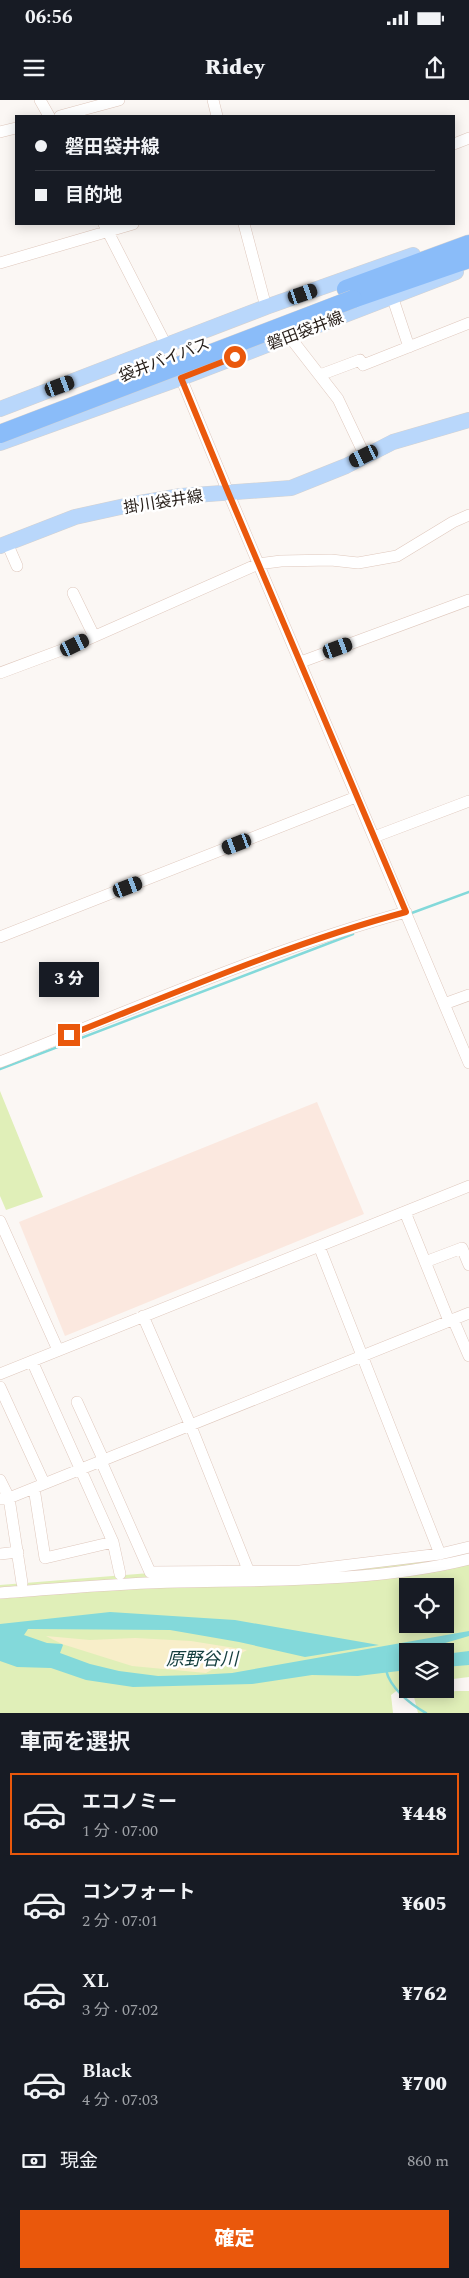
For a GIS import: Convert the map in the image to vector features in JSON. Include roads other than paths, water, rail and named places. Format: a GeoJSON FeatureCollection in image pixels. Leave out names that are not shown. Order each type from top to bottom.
{"type":"FeatureCollection","features":[{"type":"Feature","properties":{"kind":"highway","name":"袋井バイパス"},"geometry":{"type":"LineString","coordinates":[[0,434],[350,294],[469,244]]}},
{"type":"Feature","properties":{"kind":"highway","name":"袋井バイパス"},"geometry":{"type":"LineString","coordinates":[[0,422],[350,294],[469,259]]}},
{"type":"Feature","properties":{"kind":"main road","name":"磐田袋井線"},"geometry":{"type":"LineString","coordinates":[[0,409],[266,308],[469,236]]}},
{"type":"Feature","properties":{"kind":"main road","name":"磐田袋井線"},"geometry":{"type":"LineString","coordinates":[[0,443],[181,378],[469,267]]}},
{"type":"Feature","properties":{"kind":"main road","name":"掛川袋井線"},"geometry":{"type":"LineString","coordinates":[[3,544],[75,517],[181,496],[291,488],[393,442],[469,420]]}},
{"type":"Feature","properties":{"kind":"street"},"geometry":{"type":"LineString","coordinates":[[40,100],[48,115]]}},
{"type":"Feature","properties":{"kind":"street"},"geometry":{"type":"LineString","coordinates":[[64,115],[119,100]]}},
{"type":"Feature","properties":{"kind":"street"},"geometry":{"type":"LineString","coordinates":[[213,100],[217,115]]}},
{"type":"Feature","properties":{"kind":"street"},"geometry":{"type":"LineString","coordinates":[[0,132],[15,128]]}},
{"type":"Feature","properties":{"kind":"street"},"geometry":{"type":"LineString","coordinates":[[455,144],[469,138]]}},
{"type":"Feature","properties":{"kind":"street"},"geometry":{"type":"LineString","coordinates":[[0,263],[106,228],[126,225]]}},
{"type":"Feature","properties":{"kind":"street"},"geometry":{"type":"LineString","coordinates":[[244,225],[266,308]]}},
{"type":"Feature","properties":{"kind":"street"},"geometry":{"type":"LineString","coordinates":[[106,228],[181,378],[469,1062]]}},
{"type":"Feature","properties":{"kind":"street"},"geometry":{"type":"LineString","coordinates":[[392,296],[409,347]]}},
{"type":"Feature","properties":{"kind":"street"},"geometry":{"type":"LineString","coordinates":[[320,375],[360,360],[363,365],[469,323]]}},
{"type":"Feature","properties":{"kind":"street"},"geometry":{"type":"LineString","coordinates":[[289,336],[338,399],[364,456]]}},
{"type":"Feature","properties":{"kind":"street"},"geometry":{"type":"LineString","coordinates":[[0,673],[94,636],[258,564],[280,561],[331,560],[358,563],[397,556],[453,522],[469,515]]}},
{"type":"Feature","properties":{"kind":"street"},"geometry":{"type":"LineString","coordinates":[[3,544],[17,566]]}},
{"type":"Feature","properties":{"kind":"street"},"geometry":{"type":"LineString","coordinates":[[73,593],[94,636]]}},
{"type":"Feature","properties":{"kind":"street"},"geometry":{"type":"LineString","coordinates":[[301,662],[469,600]]}},
{"type":"Feature","properties":{"kind":"street"},"geometry":{"type":"LineString","coordinates":[[0,937],[356,797]]}},
{"type":"Feature","properties":{"kind":"street"},"geometry":{"type":"LineString","coordinates":[[374,837],[469,801]]}},
{"type":"Feature","properties":{"kind":"street"},"geometry":{"type":"LineString","coordinates":[[0,1062],[273,955],[352,927],[406,912]]}},
{"type":"Feature","properties":{"kind":"street"},"geometry":{"type":"LineString","coordinates":[[444,1004],[469,994]]}},
{"type":"Feature","properties":{"kind":"street"},"geometry":{"type":"LineString","coordinates":[[0,1374],[469,1186]]}},
{"type":"Feature","properties":{"kind":"street"},"geometry":{"type":"LineString","coordinates":[[405,1212],[425,1262],[469,1356]]}},
{"type":"Feature","properties":{"kind":"street"},"geometry":{"type":"LineString","coordinates":[[0,1220],[58,1350]]}},
{"type":"Feature","properties":{"kind":"street"},"geometry":{"type":"LineString","coordinates":[[319,1246],[440,1554]]}},
{"type":"Feature","properties":{"kind":"street"},"geometry":{"type":"LineString","coordinates":[[425,1262],[462,1248],[469,1265]]}},
{"type":"Feature","properties":{"kind":"street"},"geometry":{"type":"LineString","coordinates":[[5,1498],[469,1313]]}},
{"type":"Feature","properties":{"kind":"street"},"geometry":{"type":"LineString","coordinates":[[143,1316],[190,1424],[249,1572]]}},
{"type":"Feature","properties":{"kind":"street"},"geometry":{"type":"LineString","coordinates":[[32,1361],[113,1542],[120,1574]]}},
{"type":"Feature","properties":{"kind":"street"},"geometry":{"type":"LineString","coordinates":[[0,1386],[39,1486],[45,1558],[113,1542]]}},
{"type":"Feature","properties":{"kind":"street"},"geometry":{"type":"LineString","coordinates":[[78,1402],[150,1572],[300,1571],[440,1554],[469,1547]]}},
{"type":"Feature","properties":{"kind":"street"},"geometry":{"type":"LineString","coordinates":[[0,1480],[18,1552],[22,1583]]}},
{"type":"Feature","properties":{"kind":"street"},"geometry":{"type":"LineString","coordinates":[[0,1554],[18,1552]]}},
{"type":"Feature","properties":{"kind":"street"},"geometry":{"type":"LineString","coordinates":[[0,1593],[110,1585],[331,1578],[433,1567],[469,1559]]}},
{"type":"Feature","properties":{"kind":"water"},"geometry":{"type":"Polygon","coordinates":[[[110,1612],[235,1620],[379,1645],[305,1657],[239,1642],[170,1630],[28,1629],[24,1635],[47,1643],[62,1644],[60,1653],[90,1664],[119,1671],[158,1676],[232,1673],[399,1643],[399,1671],[358,1676],[312,1675],[252,1684],[133,1687],[86,1680],[51,1668],[17,1667],[0,1661],[0,1624],[110,1612]]]}},
{"type":"Feature","properties":{"kind":"water"},"geometry":{"type":"Polygon","coordinates":[[[469,1631],[469,1636],[445,1643],[401,1643],[469,1631]]]}},
{"type":"Feature","properties":{"kind":"water"},"geometry":{"type":"Polygon","coordinates":[[[469,1651],[469,1665],[454,1666],[454,1653],[469,1651]]]}},
{"type":"Feature","properties":{"kind":"waterway"},"geometry":{"type":"LineString","coordinates":[[409,914],[469,892]]}},
{"type":"Feature","properties":{"kind":"waterway"},"geometry":{"type":"LineString","coordinates":[[0,1069],[353,934]]}},
{"type":"Feature","properties":{"kind":"waterway"},"geometry":{"type":"LineString","coordinates":[[386,1670],[396,1689],[426,1713]]}},
{"type":"Feature","properties":{"kind":"water label","name":"原野谷川"},"geometry":{"type":"Point","coordinates":[202,1659]}}]}
